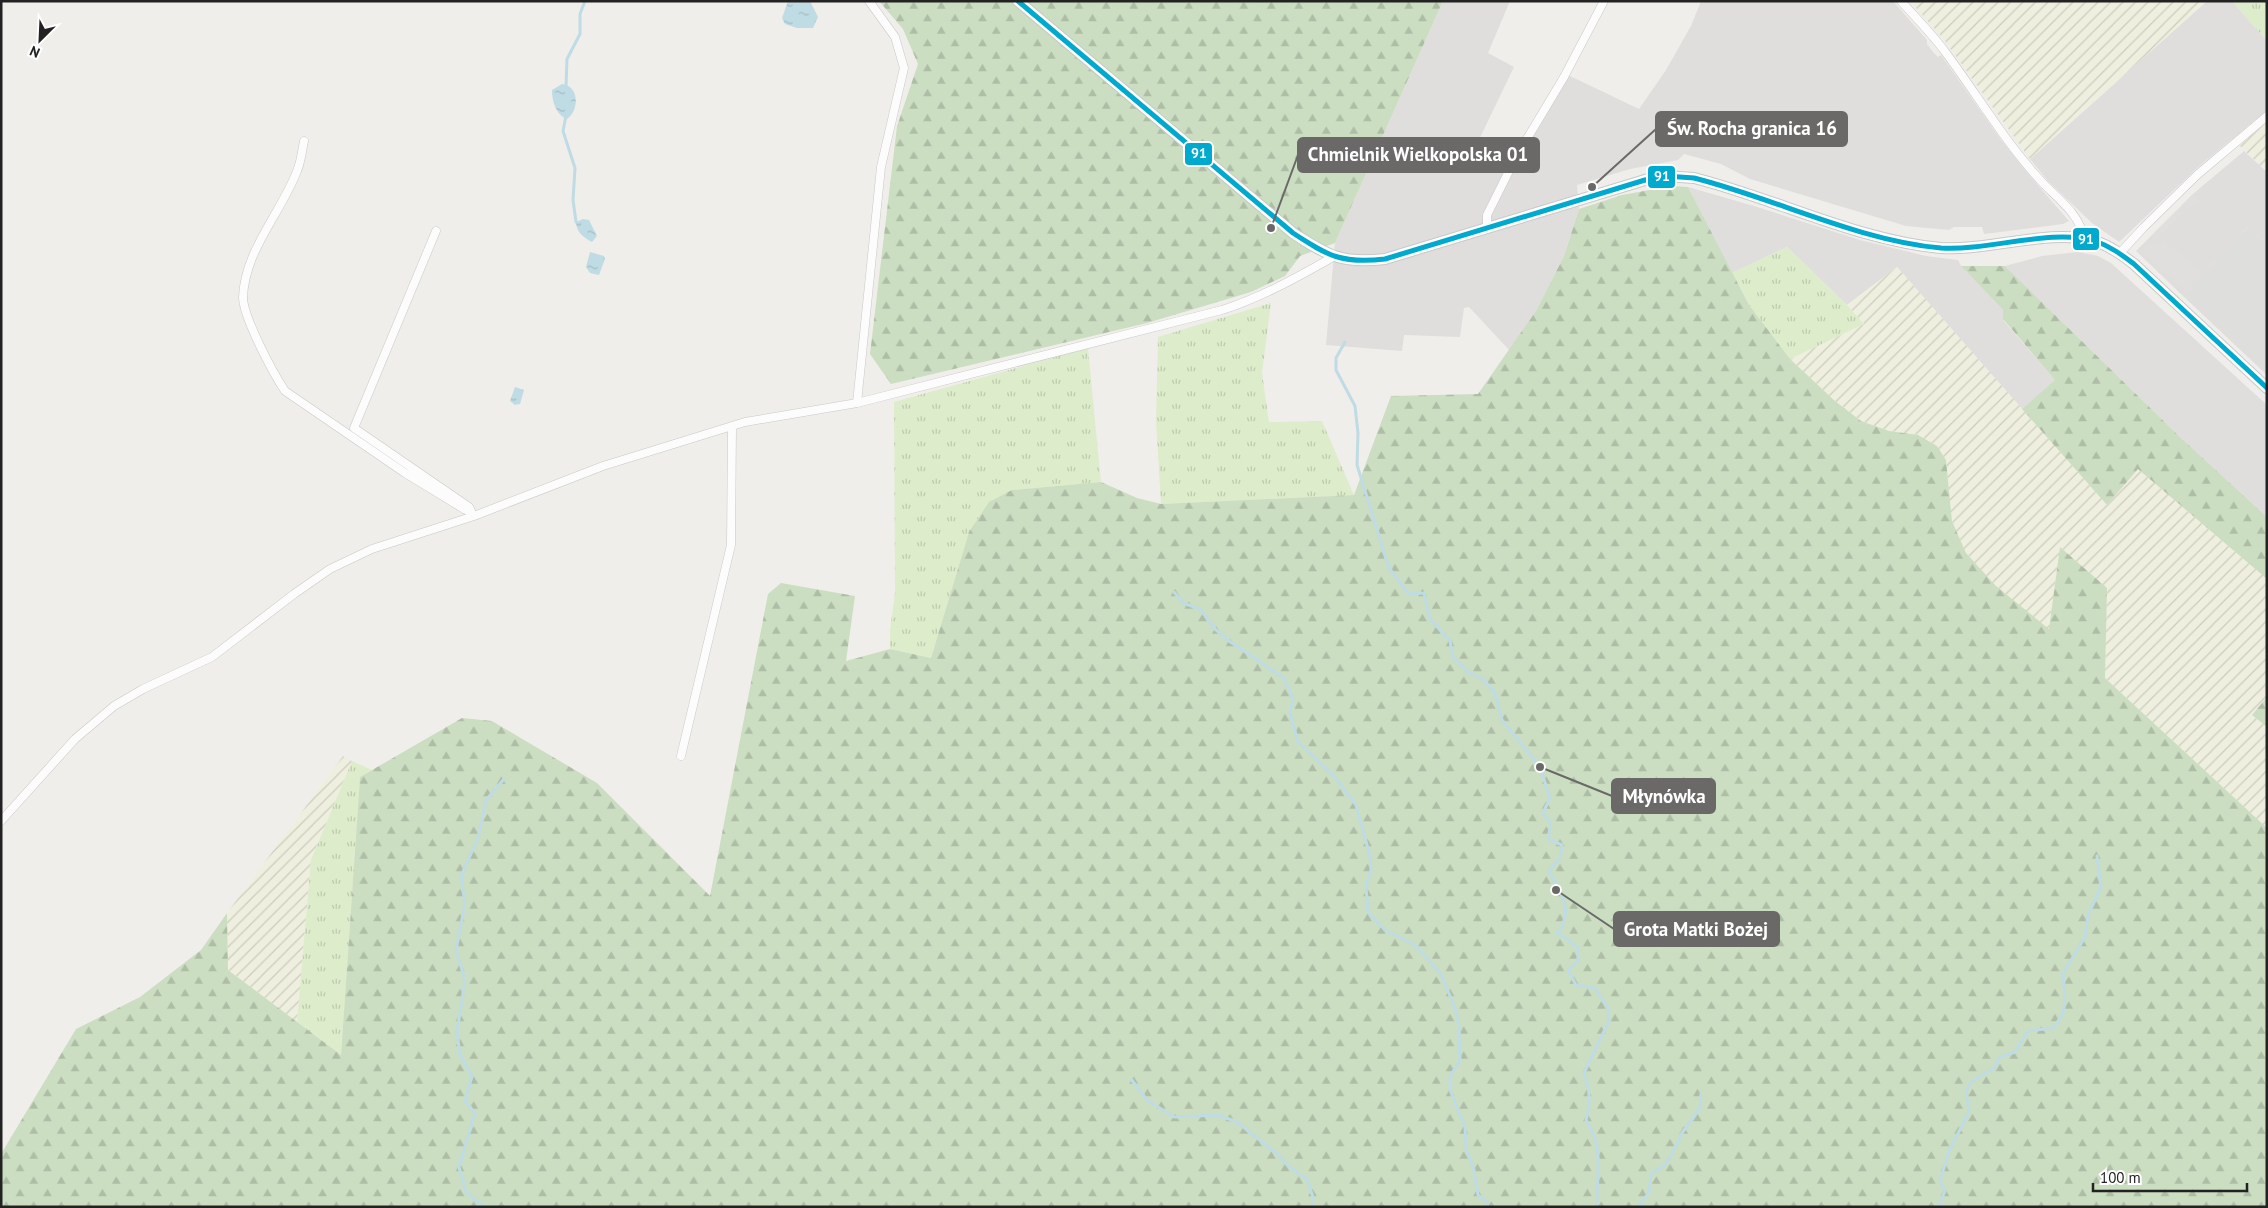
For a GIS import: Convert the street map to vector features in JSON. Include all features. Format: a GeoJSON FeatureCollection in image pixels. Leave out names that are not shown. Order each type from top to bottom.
{"type":"FeatureCollection","features":[{"type":"Feature","properties":{"kind":"street"},"geometry":{"type":"LineString","coordinates":[[857,403],[881,167],[904,68],[894,37],[869,1]]}},
{"type":"Feature","properties":{"kind":"street"},"geometry":{"type":"LineString","coordinates":[[1018,1],[1293,233],[1332,256],[1349,261],[1385,259],[1645,180],[1676,176],[1711,182],[1884,238],[1922,245],[1968,248],[2059,237],[2083,238],[2109,246],[2120,253],[2267,388]]}},
{"type":"Feature","properties":{"kind":"street"},"geometry":{"type":"LineString","coordinates":[[1487,228],[1487,215],[1516,157],[1564,77],[1604,1]]}},
{"type":"Feature","properties":{"kind":"street"},"geometry":{"type":"LineString","coordinates":[[1901,1],[1945,51],[2007,139],[2075,218],[2083,231],[2083,238]]}},
{"type":"Feature","properties":{"kind":"street"},"geometry":{"type":"LineString","coordinates":[[2120,253],[2142,228],[2197,174],[2267,116]]}},
{"type":"Feature","properties":{"kind":"street"},"geometry":{"type":"LineString","coordinates":[[304,141],[298,171],[250,264],[243,297],[245,312],[285,391],[405,473],[473,514]]}},
{"type":"Feature","properties":{"kind":"street"},"geometry":{"type":"LineString","coordinates":[[436,231],[354,428],[469,507],[473,514]]}},
{"type":"Feature","properties":{"kind":"street"},"geometry":{"type":"LineString","coordinates":[[1,822],[75,739],[114,706],[143,689],[212,657],[294,594],[340,563],[372,549],[603,466],[732,426],[857,403],[1222,310],[1263,295],[1301,276],[1332,256]]}},
{"type":"Feature","properties":{"kind":"street"},"geometry":{"type":"LineString","coordinates":[[681,756],[731,545],[732,426]]}},
{"type":"Feature","properties":{"kind":"shaded area"},"geometry":{"type":"Polygon","coordinates":[[[1443,1],[1510,1],[1488,53],[1514,67],[1476,146],[1514,164],[1568,75],[1639,109],[1666,70],[1691,26],[1701,1],[1893,1],[1927,40],[1927,44],[1933,52],[1938,57],[1941,55],[2001,140],[2069,221],[2063,224],[1984,234],[1982,227],[1954,227],[1949,230],[1906,226],[1750,179],[1721,164],[1684,154],[1678,160],[1630,169],[1577,185],[1579,209],[1564,256],[1536,311],[1510,351],[1469,307],[1464,308],[1460,337],[1404,335],[1402,351],[1326,345],[1335,243],[1443,1]]]}},
{"type":"Feature","properties":{"kind":"shaded area"},"geometry":{"type":"Polygon","coordinates":[[[2207,1],[2232,1],[2267,41],[2267,110],[2197,168],[2119,242],[2092,223],[2048,181],[2030,159],[2207,1]]]}},
{"type":"Feature","properties":{"kind":"shaded area"},"geometry":{"type":"Polygon","coordinates":[[[2244,151],[2267,172],[2267,243],[2247,228],[2182,295],[2136,251],[2193,194],[2244,151]]]}},
{"type":"Feature","properties":{"kind":"shaded area"},"geometry":{"type":"Polygon","coordinates":[[[1688,187],[1860,240],[1926,256],[1958,260],[1961,266],[2003,310],[2003,320],[2056,381],[2022,409],[1897,267],[1847,305],[1787,247],[1732,273],[1688,187]]]}},
{"type":"Feature","properties":{"kind":"shaded area"},"geometry":{"type":"Polygon","coordinates":[[[2193,194],[2199,199],[2189,211],[2182,205],[2193,194]]]}},
{"type":"Feature","properties":{"kind":"shaded area"},"geometry":{"type":"Polygon","coordinates":[[[2178,209],[2184,213],[2156,242],[2150,237],[2178,209]]]}},
{"type":"Feature","properties":{"kind":"shaded area"},"geometry":{"type":"Polygon","coordinates":[[[2247,228],[2267,243],[2267,375],[2182,295],[2247,228]]]}},
{"type":"Feature","properties":{"kind":"shaded area"},"geometry":{"type":"Polygon","coordinates":[[[2164,239],[2201,273],[2184,291],[2143,253],[2151,244],[2160,244],[2164,239]]]}},
{"type":"Feature","properties":{"kind":"shaded area"},"geometry":{"type":"Polygon","coordinates":[[[2078,252],[2098,256],[2111,263],[2267,405],[2267,517],[2180,437],[2005,266],[2042,256],[2078,252]]]}},
{"type":"Feature","properties":{"kind":"green space"},"geometry":{"type":"Polygon","coordinates":[[[879,1],[1443,1],[1335,243],[1300,256],[1285,276],[1251,292],[1147,323],[891,384],[870,354],[897,126],[918,64],[903,29],[879,1]]]}},
{"type":"Feature","properties":{"kind":"green space"},"geometry":{"type":"Polygon","coordinates":[[[1910,1],[2207,1],[2030,159],[1945,41],[1910,1]]]}},
{"type":"Feature","properties":{"kind":"green space"},"geometry":{"type":"Polygon","coordinates":[[[2232,1],[2267,1],[2267,41],[2232,1]]]}},
{"type":"Feature","properties":{"kind":"green space"},"geometry":{"type":"Polygon","coordinates":[[[2267,122],[2267,172],[2239,145],[2267,122]]]}},
{"type":"Feature","properties":{"kind":"green space"},"geometry":{"type":"Polygon","coordinates":[[[1672,186],[1688,187],[1749,305],[1790,359],[1835,401],[1861,421],[1889,431],[1918,435],[1937,446],[1946,460],[1952,521],[1966,553],[1996,586],[2049,629],[2060,547],[2107,588],[2105,678],[2267,828],[2267,1207],[1,1207],[1,1154],[76,1029],[140,997],[201,950],[227,913],[228,970],[341,1055],[360,777],[462,718],[492,721],[597,783],[710,896],[768,594],[781,583],[855,596],[846,661],[890,649],[931,658],[969,532],[989,502],[1012,490],[1101,482],[1137,498],[1161,504],[1354,495],[1391,396],[1478,394],[1536,311],[1564,256],[1579,209],[1622,195],[1672,186]]]}},
{"type":"Feature","properties":{"kind":"green space"},"geometry":{"type":"Polygon","coordinates":[[[1787,247],[1864,324],[1790,359],[1749,305],[1732,273],[1787,247]]]}},
{"type":"Feature","properties":{"kind":"green space"},"geometry":{"type":"Polygon","coordinates":[[[1961,266],[2005,266],[2180,437],[2267,517],[2267,579],[2138,469],[2107,505],[2022,409],[2055,380],[2003,319],[2003,310],[1961,266]]]}},
{"type":"Feature","properties":{"kind":"green space"},"geometry":{"type":"Polygon","coordinates":[[[1897,267],[2107,505],[2138,469],[2267,579],[2267,697],[2252,715],[2267,727],[2267,828],[2105,678],[2107,588],[2060,547],[2049,630],[1996,586],[1966,553],[1952,521],[1946,460],[1918,435],[1889,431],[1861,421],[1835,401],[1790,359],[1864,324],[1847,305],[1897,267]]]}},
{"type":"Feature","properties":{"kind":"green space"},"geometry":{"type":"Polygon","coordinates":[[[1271,303],[1262,373],[1269,422],[1322,421],[1354,495],[1161,504],[1156,422],[1158,337],[1271,303]]]}},
{"type":"Feature","properties":{"kind":"green space"},"geometry":{"type":"Polygon","coordinates":[[[1088,348],[1101,482],[1012,490],[969,532],[931,658],[890,649],[890,630],[895,593],[894,402],[1088,348]]]}},
{"type":"Feature","properties":{"kind":"green space"},"geometry":{"type":"Polygon","coordinates":[[[2267,697],[2267,727],[2252,715],[2267,697]]]}},
{"type":"Feature","properties":{"kind":"green space"},"geometry":{"type":"Polygon","coordinates":[[[343,756],[352,761],[311,860],[297,1022],[228,970],[227,913],[343,756]]]}},
{"type":"Feature","properties":{"kind":"green space"},"geometry":{"type":"Polygon","coordinates":[[[352,761],[372,770],[360,777],[341,1055],[297,1022],[311,860],[352,761]]]}},
{"type":"Feature","properties":{"kind":"water"},"geometry":{"type":"Polygon","coordinates":[[[788,1],[810,1],[818,17],[813,28],[797,28],[785,24],[782,18],[788,1]]]}},
{"type":"Feature","properties":{"kind":"water"},"geometry":{"type":"Polygon","coordinates":[[[562,84],[572,89],[576,99],[574,110],[567,119],[557,111],[553,99],[552,90],[562,84]]]}},
{"type":"Feature","properties":{"kind":"water"},"geometry":{"type":"Polygon","coordinates":[[[583,219],[589,220],[597,236],[592,242],[583,237],[577,229],[576,222],[583,219]]]}},
{"type":"Feature","properties":{"kind":"water"},"geometry":{"type":"Polygon","coordinates":[[[590,252],[604,256],[605,259],[599,275],[590,273],[586,267],[590,252]]]}},
{"type":"Feature","properties":{"kind":"water"},"geometry":{"type":"Polygon","coordinates":[[[515,387],[524,390],[520,404],[515,405],[510,401],[515,387]]]}},
{"type":"Feature","properties":{"kind":"waterway"},"geometry":{"type":"LineString","coordinates":[[566,87],[567,59],[580,34],[580,14],[585,1]]}},
{"type":"Feature","properties":{"kind":"waterway"},"geometry":{"type":"LineString","coordinates":[[566,116],[563,131],[575,168],[573,200],[576,222]]}},
{"type":"Feature","properties":{"kind":"waterway"},"geometry":{"type":"LineString","coordinates":[[1345,342],[1336,358],[1336,370],[1355,406],[1358,433],[1357,465],[1389,568],[1409,594],[1424,593],[1430,619],[1450,641],[1453,657],[1468,672],[1483,679],[1495,693],[1502,720],[1540,767],[1550,798],[1543,813],[1551,823],[1548,839],[1562,845],[1560,858],[1549,871],[1562,895],[1566,910],[1565,917],[1557,934],[1566,938],[1578,948],[1578,961],[1568,970],[1576,985],[1595,988],[1608,1008],[1609,1021],[1584,1073],[1589,1096],[1586,1120],[1592,1130],[1598,1151],[1597,1207]]}},
{"type":"Feature","properties":{"kind":"waterway"},"geometry":{"type":"LineString","coordinates":[[1174,592],[1183,603],[1200,609],[1215,629],[1229,641],[1284,678],[1293,699],[1290,713],[1298,742],[1333,775],[1356,805],[1370,856],[1371,870],[1366,887],[1368,912],[1385,930],[1415,945],[1441,974],[1455,1008],[1459,1026],[1460,1061],[1450,1076],[1450,1090],[1465,1127],[1466,1148],[1474,1170],[1478,1195],[1487,1202],[1488,1207]]}},
{"type":"Feature","properties":{"kind":"waterway"},"geometry":{"type":"LineString","coordinates":[[484,1207],[466,1192],[459,1167],[475,1113],[465,1101],[472,1076],[460,1055],[457,1032],[465,980],[456,950],[465,904],[461,876],[478,838],[486,800],[504,779]]}},
{"type":"Feature","properties":{"kind":"waterway"},"geometry":{"type":"LineString","coordinates":[[1938,1207],[1945,1191],[1940,1180],[1950,1149],[1969,1112],[1966,1091],[1971,1082],[1994,1068],[2000,1057],[2015,1052],[2028,1031],[2053,1028],[2063,1014],[2065,999],[2063,974],[2085,937],[2088,915],[2101,887],[2097,856]]}},
{"type":"Feature","properties":{"kind":"waterway"},"geometry":{"type":"LineString","coordinates":[[1131,1079],[1147,1100],[1174,1117],[1218,1115],[1237,1122],[1277,1154],[1289,1167],[1307,1179],[1313,1197],[1312,1207]]}},
{"type":"Feature","properties":{"kind":"waterway"},"geometry":{"type":"LineString","coordinates":[[1637,1207],[1649,1193],[1651,1174],[1665,1165],[1682,1133],[1700,1108],[1701,1094]]}},
{"type":"Feature","properties":{"kind":"transit line","name":"91"},"geometry":{"type":"LineString","coordinates":[[1018,1],[1293,233],[1326,253],[1346,259],[1385,259],[1645,180],[1665,176],[1694,178],[1755,196],[1848,228],[1910,244],[1941,248],[1960,248],[2039,238],[2059,237],[2095,241],[2111,248],[2134,264],[2267,388]]}},
{"type":"Feature","properties":{"kind":"place","name":"Św. Rocha granica 16"},"geometry":{"type":"Point","coordinates":[1592,187]}},
{"type":"Feature","properties":{"kind":"place","name":"Chmielnik Wielkopolska 01"},"geometry":{"type":"Point","coordinates":[1271,228]}},
{"type":"Feature","properties":{"kind":"place","name":"Młynówka"},"geometry":{"type":"Point","coordinates":[1540,767]}},
{"type":"Feature","properties":{"kind":"place","name":"Grota Matki Bożej"},"geometry":{"type":"Point","coordinates":[1556,890]}}]}
